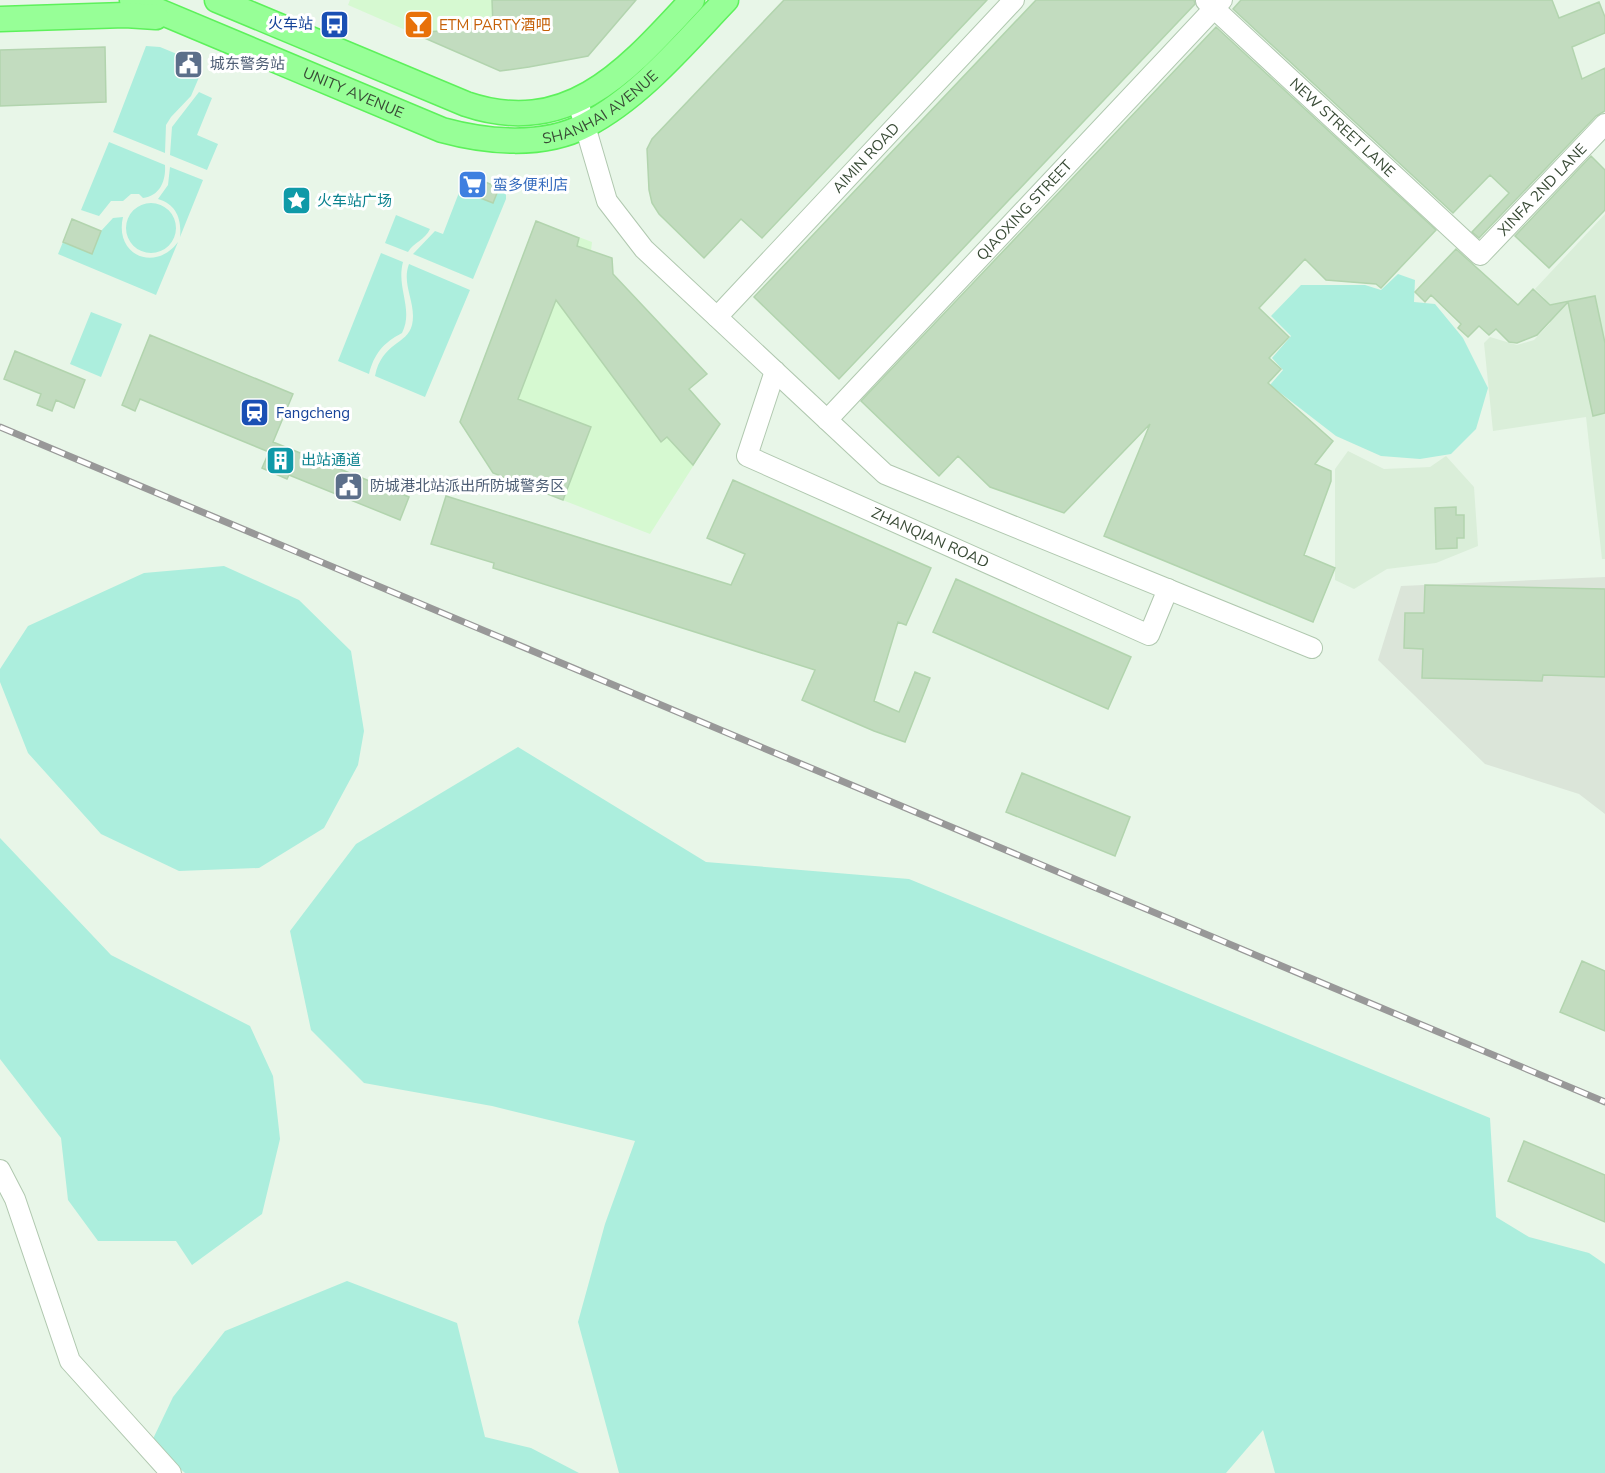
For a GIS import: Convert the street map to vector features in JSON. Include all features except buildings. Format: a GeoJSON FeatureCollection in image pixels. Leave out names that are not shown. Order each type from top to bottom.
{"type":"FeatureCollection","features":[{"type":"Feature","properties":{"kind":"main road","name":"UNITY AVENUE"},"geometry":{"type":"LineString","coordinates":[[132,0],[441,129]]}},
{"type":"Feature","properties":{"kind":"main road","name":"SHANHAI AVENUE"},"geometry":{"type":"LineString","coordinates":[[217,0],[454,99],[489,112],[524,115],[544,113],[578,102],[608,80],[649,44],[692,0]]}},
{"type":"Feature","properties":{"kind":"main road","name":"SHANHAI AVENUE"},"geometry":{"type":"LineString","coordinates":[[441,129],[484,139],[526,140],[549,137],[585,126],[623,100],[675,55],[726,0]]}},
{"type":"Feature","properties":{"kind":"main road"},"geometry":{"type":"LineString","coordinates":[[0,19],[125,15],[174,18]]}},
{"type":"Feature","properties":{"kind":"street","name":"AIMIN ROAD"},"geometry":{"type":"LineString","coordinates":[[717,316],[1014,0]]}},
{"type":"Feature","properties":{"kind":"street","name":"NEW STREET LANE"},"geometry":{"type":"LineString","coordinates":[[1214,3],[1480,255]]}},
{"type":"Feature","properties":{"kind":"street","name":"QIAOXING STREET"},"geometry":{"type":"LineString","coordinates":[[827,420],[1214,3]]}},
{"type":"Feature","properties":{"kind":"street"},"geometry":{"type":"LineString","coordinates":[[578,102],[607,201],[644,249],[885,474],[1312,648]]}},
{"type":"Feature","properties":{"kind":"street","name":"XINFA 2ND LANE"},"geometry":{"type":"LineString","coordinates":[[1480,255],[1605,124]]}},
{"type":"Feature","properties":{"kind":"street","name":"ZHANQIAN ROAD"},"geometry":{"type":"LineString","coordinates":[[775,371],[747,456],[1149,635],[1168,589]]}},
{"type":"Feature","properties":{"kind":"street"},"geometry":{"type":"LineString","coordinates":[[0,1170],[15,1199],[70,1360],[171,1473]]}},
{"type":"Feature","properties":{"kind":"shaded area"},"geometry":{"type":"Polygon","coordinates":[[[350,0],[605,0],[603,17],[441,30],[434,32],[431,41],[348,5],[350,0]]]}},
{"type":"Feature","properties":{"kind":"shaded area"},"geometry":{"type":"Polygon","coordinates":[[[146,46],[160,47],[177,54],[174,64],[200,75],[191,96],[166,125],[165,153],[113,132],[146,46]]]}},
{"type":"Feature","properties":{"kind":"shaded area"},"geometry":{"type":"Polygon","coordinates":[[[199,92],[212,98],[197,135],[218,144],[207,170],[170,155],[172,127],[199,92]]]}},
{"type":"Feature","properties":{"kind":"shaded area"},"geometry":{"type":"Polygon","coordinates":[[[109,142],[165,165],[164,177],[158,191],[149,197],[143,198],[139,194],[131,194],[123,201],[111,201],[99,216],[81,210],[109,142]]]}},
{"type":"Feature","properties":{"kind":"shaded area"},"geometry":{"type":"Polygon","coordinates":[[[170,167],[203,180],[180,237],[179,218],[173,208],[158,199],[168,185],[170,167]]]}},
{"type":"Feature","properties":{"kind":"shaded area"},"geometry":{"type":"Polygon","coordinates":[[[499,188],[506,191],[506,199],[473,279],[413,254],[435,231],[443,234],[460,190],[493,203],[499,188]]]}},
{"type":"Feature","properties":{"kind":"shaded area"},"geometry":{"type":"Polygon","coordinates":[[[151,203],[160,205],[171,214],[176,228],[174,237],[165,248],[151,253],[142,251],[131,242],[126,228],[128,219],[137,208],[151,203]]]}},
{"type":"Feature","properties":{"kind":"shaded area"},"geometry":{"type":"Polygon","coordinates":[[[1605,214],[1605,559],[1602,559],[1586,417],[1493,431],[1484,343],[1490,337],[1517,345],[1534,340],[1550,323],[1544,298],[1535,289],[1605,214]]]}},
{"type":"Feature","properties":{"kind":"shaded area"},"geometry":{"type":"Polygon","coordinates":[[[396,215],[430,229],[408,252],[385,243],[396,215]]]}},
{"type":"Feature","properties":{"kind":"shaded area"},"geometry":{"type":"Polygon","coordinates":[[[123,217],[122,230],[125,241],[130,250],[138,255],[148,258],[158,257],[178,242],[156,295],[58,254],[63,242],[92,254],[101,231],[113,218],[123,217]]]}},
{"type":"Feature","properties":{"kind":"shaded area"},"geometry":{"type":"Polygon","coordinates":[[[536,221],[592,242],[591,251],[612,258],[613,274],[707,374],[689,389],[720,424],[650,534],[493,473],[460,422],[536,221]]]}},
{"type":"Feature","properties":{"kind":"shaded area"},"geometry":{"type":"Polygon","coordinates":[[[381,253],[403,262],[401,272],[406,315],[402,333],[380,350],[369,374],[338,361],[381,253]]]}},
{"type":"Feature","properties":{"kind":"shaded area"},"geometry":{"type":"Polygon","coordinates":[[[409,264],[470,290],[425,397],[375,376],[383,356],[405,337],[412,325],[413,309],[407,279],[409,264]]]}},
{"type":"Feature","properties":{"kind":"shaded area"},"geometry":{"type":"Polygon","coordinates":[[[1398,274],[1415,280],[1414,302],[1435,304],[1463,338],[1488,388],[1476,429],[1451,454],[1420,459],[1381,456],[1336,436],[1270,385],[1283,370],[1272,358],[1291,336],[1271,316],[1301,285],[1365,285],[1381,290],[1398,274]]]}},
{"type":"Feature","properties":{"kind":"shaded area"},"geometry":{"type":"Polygon","coordinates":[[[91,312],[122,324],[101,377],[70,364],[91,312]]]}},
{"type":"Feature","properties":{"kind":"shaded area"},"geometry":{"type":"Polygon","coordinates":[[[1348,451],[1384,469],[1430,467],[1446,456],[1474,487],[1478,546],[1436,563],[1387,569],[1354,589],[1335,580],[1335,469],[1348,451]]]}},
{"type":"Feature","properties":{"kind":"shaded area"},"geometry":{"type":"Polygon","coordinates":[[[224,566],[299,600],[351,651],[364,731],[358,765],[324,828],[259,868],[179,871],[101,834],[28,753],[0,682],[0,669],[28,626],[144,573],[224,566]]]}},
{"type":"Feature","properties":{"kind":"shaded area"},"geometry":{"type":"Polygon","coordinates":[[[1605,577],[1605,814],[1579,794],[1485,764],[1378,660],[1401,586],[1605,577]]]}},
{"type":"Feature","properties":{"kind":"shaded area"},"geometry":{"type":"Polygon","coordinates":[[[518,747],[706,862],[909,879],[1490,1118],[1496,1217],[1529,1237],[1589,1253],[1605,1264],[1605,1473],[1275,1473],[1263,1430],[1226,1473],[619,1473],[578,1322],[605,1224],[635,1141],[492,1106],[364,1083],[311,1030],[290,931],[356,844],[518,747]]]}},
{"type":"Feature","properties":{"kind":"shaded area"},"geometry":{"type":"Polygon","coordinates":[[[0,838],[111,955],[250,1026],[273,1076],[280,1139],[262,1214],[192,1265],[176,1241],[98,1241],[68,1200],[61,1138],[0,1059],[0,838]]]}},
{"type":"Feature","properties":{"kind":"shaded area"},"geometry":{"type":"Polygon","coordinates":[[[347,1281],[457,1323],[485,1437],[531,1448],[579,1473],[185,1473],[151,1443],[173,1397],[225,1331],[347,1281]]]}},
{"type":"Feature","properties":{"kind":"railway"},"geometry":{"type":"LineString","coordinates":[[0,427],[1605,1102]]}},
{"type":"Feature","properties":{"kind":"place","name":"火车站"},"geometry":{"type":"Point","coordinates":[334,24]}},
{"type":"Feature","properties":{"kind":"place","name":"ETM PARTY酒吧"},"geometry":{"type":"Point","coordinates":[418,25]}},
{"type":"Feature","properties":{"kind":"place","name":"城东警务站"},"geometry":{"type":"Point","coordinates":[189,64]}},
{"type":"Feature","properties":{"kind":"place","name":"蛮多便利店"},"geometry":{"type":"Point","coordinates":[472,185]}},
{"type":"Feature","properties":{"kind":"place","name":"火车站广场"},"geometry":{"type":"Point","coordinates":[296,201]}},
{"type":"Feature","properties":{"kind":"place","name":"Fangcheng"},"geometry":{"type":"Point","coordinates":[255,413]}},
{"type":"Feature","properties":{"kind":"place","name":"出站通道"},"geometry":{"type":"Point","coordinates":[280,460]}},
{"type":"Feature","properties":{"kind":"place","name":"防城港北站派出所防城警务区"},"geometry":{"type":"Point","coordinates":[349,486]}}]}
